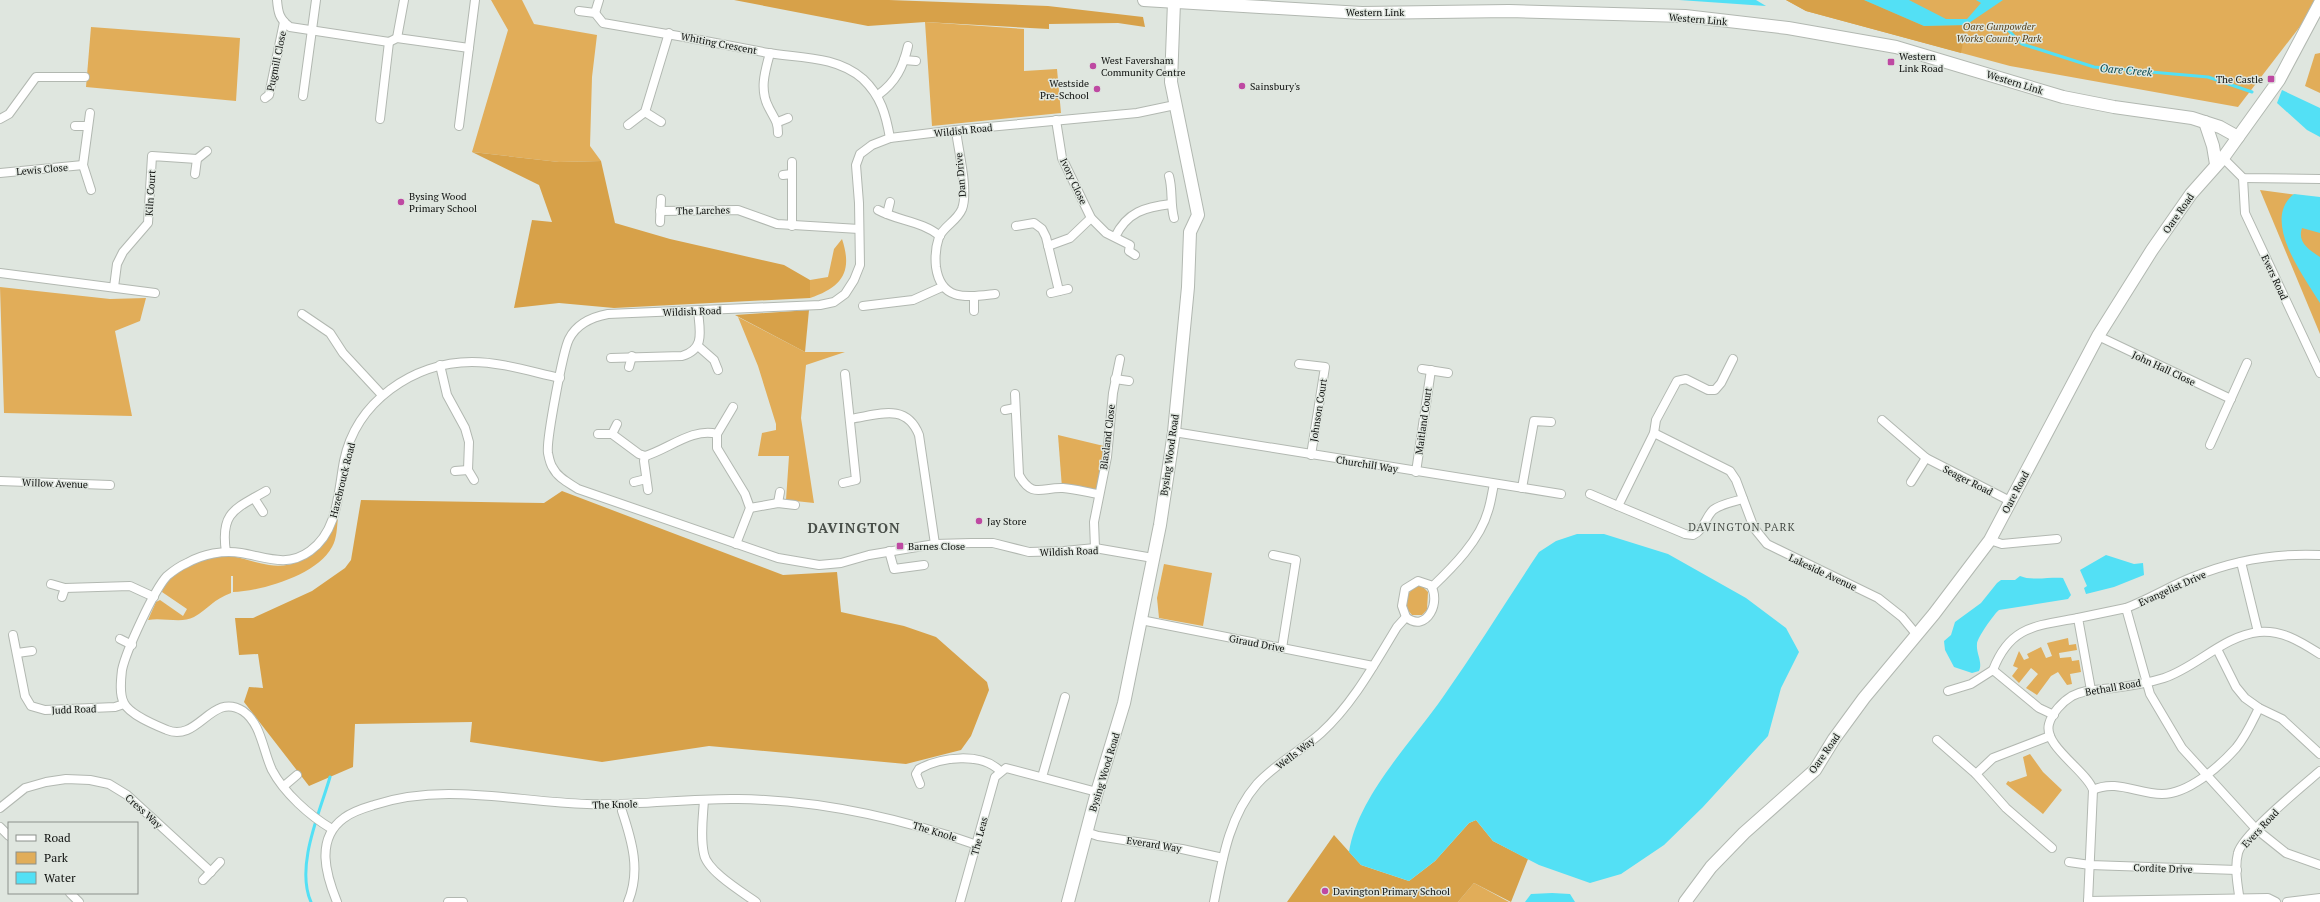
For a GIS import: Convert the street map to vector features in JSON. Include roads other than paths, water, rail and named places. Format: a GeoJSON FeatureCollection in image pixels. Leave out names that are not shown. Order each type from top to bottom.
{"type":"FeatureCollection","features":[{"type":"Feature","properties":{"kind":"street"},"geometry":{"type":"LineString","coordinates":[[277,0],[278,12],[284,22],[290,27],[389,42],[397,38],[469,48]]}},
{"type":"Feature","properties":{"kind":"street"},"geometry":{"type":"LineString","coordinates":[[303,96],[316,0]]}},
{"type":"Feature","properties":{"kind":"street"},"geometry":{"type":"LineString","coordinates":[[397,38],[404,0]]}},
{"type":"Feature","properties":{"kind":"street"},"geometry":{"type":"LineString","coordinates":[[459,126],[475,0]]}},
{"type":"Feature","properties":{"kind":"street"},"geometry":{"type":"LineString","coordinates":[[595,13],[599,0]]}},
{"type":"Feature","properties":{"kind":"street","name":"Western Link"},"geometry":{"type":"LineString","coordinates":[[1144,0],[1362,13],[1509,11],[1693,17],[1788,28],[1896,47],[2063,97],[2205,122],[2220,127],[2238,137]]}},
{"type":"Feature","properties":{"kind":"street","name":"Bysing Wood Road"},"geometry":{"type":"LineString","coordinates":[[1068,902],[1097,792],[1124,703],[1153,558],[1174,432],[1188,287],[1190,232],[1198,215],[1171,82],[1174,2]]}},
{"type":"Feature","properties":{"kind":"street","name":"Oare Road"},"geometry":{"type":"LineString","coordinates":[[1685,902],[1711,867],[1744,833],[1815,770],[1864,698],[1917,635],[1990,540],[2098,336],[2152,250],[2191,194],[2238,137],[2280,80],[2320,3]]}},
{"type":"Feature","properties":{"kind":"street","name":"Whiting Crescent"},"geometry":{"type":"LineString","coordinates":[[579,10],[595,13],[602,23],[669,33],[770,53],[819,59],[842,66],[862,78],[878,95],[886,113],[890,138]]}},
{"type":"Feature","properties":{"kind":"street","name":"Pugmill Close"},"geometry":{"type":"LineString","coordinates":[[265,98],[269,95],[284,22]]}},
{"type":"Feature","properties":{"kind":"street","name":"Whiting Crescent"},"geometry":{"type":"LineString","coordinates":[[645,112],[669,33]]}},
{"type":"Feature","properties":{"kind":"street"},"geometry":{"type":"LineString","coordinates":[[380,119],[389,42]]}},
{"type":"Feature","properties":{"kind":"street"},"geometry":{"type":"LineString","coordinates":[[878,95],[897,77],[908,46]]}},
{"type":"Feature","properties":{"kind":"street","name":"Whiting Crescent"},"geometry":{"type":"LineString","coordinates":[[770,53],[764,74],[763,91],[768,107],[778,122]]}},
{"type":"Feature","properties":{"kind":"street"},"geometry":{"type":"LineString","coordinates":[[904,60],[916,61]]}},
{"type":"Feature","properties":{"kind":"street"},"geometry":{"type":"LineString","coordinates":[[0,119],[9,114],[36,76],[85,77]]}},
{"type":"Feature","properties":{"kind":"street","name":"Wildish Road"},"geometry":{"type":"LineString","coordinates":[[1153,558],[1095,548],[1064,552],[1029,552],[993,543],[935,544],[889,551],[841,564],[819,565],[778,558],[578,489],[562,479],[553,468],[548,453],[549,433],[569,340],[578,327],[591,317],[608,314],[820,305],[834,302],[845,294],[854,280],[860,265],[856,165],[860,154],[872,145],[890,138],[956,130],[1136,113],[1175,105]]}},
{"type":"Feature","properties":{"kind":"street"},"geometry":{"type":"LineString","coordinates":[[628,125],[645,112],[662,122]]}},
{"type":"Feature","properties":{"kind":"street"},"geometry":{"type":"LineString","coordinates":[[90,113],[83,165],[92,190]]}},
{"type":"Feature","properties":{"kind":"street"},"geometry":{"type":"LineString","coordinates":[[778,133],[778,122],[788,118]]}},
{"type":"Feature","properties":{"kind":"street","name":"Ivory Close"},"geometry":{"type":"LineString","coordinates":[[1056,120],[1062,158],[1091,218],[1106,233],[1130,245],[1129,251],[1135,255]]}},
{"type":"Feature","properties":{"kind":"street"},"geometry":{"type":"LineString","coordinates":[[2205,122],[2219,161],[2243,178],[2320,179]]}},
{"type":"Feature","properties":{"kind":"street"},"geometry":{"type":"LineString","coordinates":[[75,126],[88,126]]}},
{"type":"Feature","properties":{"kind":"street","name":"Dan Drive"},"geometry":{"type":"LineString","coordinates":[[940,236],[956,219],[962,208],[964,194],[956,130]]}},
{"type":"Feature","properties":{"kind":"street"},"geometry":{"type":"LineString","coordinates":[[195,174],[197,159],[207,151]]}},
{"type":"Feature","properties":{"kind":"street","name":"Kiln Court"},"geometry":{"type":"LineString","coordinates":[[114,287],[116,264],[123,252],[148,223],[152,156],[197,159]]}},
{"type":"Feature","properties":{"kind":"street"},"geometry":{"type":"LineString","coordinates":[[792,162],[792,226]]}},
{"type":"Feature","properties":{"kind":"street","name":"Lewis Close"},"geometry":{"type":"LineString","coordinates":[[0,172],[83,165]]}},
{"type":"Feature","properties":{"kind":"street"},"geometry":{"type":"LineString","coordinates":[[783,175],[792,174]]}},
{"type":"Feature","properties":{"kind":"street"},"geometry":{"type":"LineString","coordinates":[[1169,176],[1173,191],[1170,204],[1174,218]]}},
{"type":"Feature","properties":{"kind":"street","name":"Evers Road"},"geometry":{"type":"LineString","coordinates":[[2243,178],[2245,213],[2320,373]]}},
{"type":"Feature","properties":{"kind":"street"},"geometry":{"type":"LineString","coordinates":[[660,222],[661,199]]}},
{"type":"Feature","properties":{"kind":"street"},"geometry":{"type":"LineString","coordinates":[[887,214],[890,202]]}},
{"type":"Feature","properties":{"kind":"street"},"geometry":{"type":"LineString","coordinates":[[1115,237],[1119,229],[1134,215],[1147,207],[1170,204]]}},
{"type":"Feature","properties":{"kind":"street","name":"The Larches"},"geometry":{"type":"LineString","coordinates":[[660,211],[738,210],[777,224],[859,229]]}},
{"type":"Feature","properties":{"kind":"street"},"geometry":{"type":"LineString","coordinates":[[878,210],[926,226],[940,236],[936,248],[936,264],[942,287],[950,293],[974,296],[995,294]]}},
{"type":"Feature","properties":{"kind":"street"},"geometry":{"type":"LineString","coordinates":[[1048,246],[1070,238],[1091,218]]}},
{"type":"Feature","properties":{"kind":"street"},"geometry":{"type":"LineString","coordinates":[[1016,226],[1034,223],[1042,229],[1048,246],[1055,292],[1068,290]]}},
{"type":"Feature","properties":{"kind":"street"},"geometry":{"type":"LineString","coordinates":[[0,273],[155,292]]}},
{"type":"Feature","properties":{"kind":"street"},"geometry":{"type":"LineString","coordinates":[[863,306],[882,301],[913,300],[942,287]]}},
{"type":"Feature","properties":{"kind":"street"},"geometry":{"type":"LineString","coordinates":[[974,296],[974,311]]}},
{"type":"Feature","properties":{"kind":"street"},"geometry":{"type":"LineString","coordinates":[[611,358],[632,356],[682,356],[690,354],[698,346],[700,334],[698,311]]}},
{"type":"Feature","properties":{"kind":"street"},"geometry":{"type":"LineString","coordinates":[[302,314],[330,333],[344,353],[382,395]]}},
{"type":"Feature","properties":{"kind":"street","name":"John Hall Close"},"geometry":{"type":"LineString","coordinates":[[2098,336],[2231,399]]}},
{"type":"Feature","properties":{"kind":"street"},"geometry":{"type":"LineString","coordinates":[[698,346],[714,360],[718,370]]}},
{"type":"Feature","properties":{"kind":"street"},"geometry":{"type":"LineString","coordinates":[[629,367],[632,356]]}},
{"type":"Feature","properties":{"kind":"street","name":"Blaxland Close"},"geometry":{"type":"LineString","coordinates":[[1095,548],[1094,522],[1098,494],[1108,447],[1115,379],[1120,359]]}},
{"type":"Feature","properties":{"kind":"street"},"geometry":{"type":"LineString","coordinates":[[1618,506],[1654,433],[1656,420],[1677,381],[1686,379],[1708,390],[1715,390],[1721,383],[1733,359]]}},
{"type":"Feature","properties":{"kind":"street","name":"Hazebrouck Road"},"geometry":{"type":"LineString","coordinates":[[124,704],[121,690],[123,669],[132,645],[154,597],[167,576],[177,568],[205,555],[226,552],[241,553],[275,561],[288,561],[310,551],[329,530],[334,515],[345,459],[352,436],[364,415],[382,395],[398,383],[440,365],[472,362],[510,367],[560,378]]}},
{"type":"Feature","properties":{"kind":"street"},"geometry":{"type":"LineString","coordinates":[[2210,445],[2247,363]]}},
{"type":"Feature","properties":{"kind":"street","name":"Johnson Court"},"geometry":{"type":"LineString","coordinates":[[1299,364],[1325,367],[1311,455]]}},
{"type":"Feature","properties":{"kind":"street"},"geometry":{"type":"LineString","coordinates":[[440,365],[447,395],[465,428],[469,442],[468,470],[474,480]]}},
{"type":"Feature","properties":{"kind":"street"},"geometry":{"type":"LineString","coordinates":[[1422,369],[1448,373]]}},
{"type":"Feature","properties":{"kind":"street","name":"Maitland Court"},"geometry":{"type":"LineString","coordinates":[[1416,472],[1431,370]]}},
{"type":"Feature","properties":{"kind":"street"},"geometry":{"type":"LineString","coordinates":[[843,483],[856,480],[845,374]]}},
{"type":"Feature","properties":{"kind":"street"},"geometry":{"type":"LineString","coordinates":[[1115,379],[1129,382]]}},
{"type":"Feature","properties":{"kind":"street"},"geometry":{"type":"LineString","coordinates":[[1015,394],[1019,475],[1024,484],[1036,491],[1062,488],[1098,494]]}},
{"type":"Feature","properties":{"kind":"street"},"geometry":{"type":"LineString","coordinates":[[733,407],[717,434],[717,448],[745,494],[750,508],[736,544]]}},
{"type":"Feature","properties":{"kind":"street"},"geometry":{"type":"LineString","coordinates":[[1005,410],[1015,408]]}},
{"type":"Feature","properties":{"kind":"street"},"geometry":{"type":"LineString","coordinates":[[850,419],[896,413],[907,416],[915,424],[919,435],[935,544]]}},
{"type":"Feature","properties":{"kind":"street","name":"Seager Road"},"geometry":{"type":"LineString","coordinates":[[1882,420],[1926,458],[2010,501]]}},
{"type":"Feature","properties":{"kind":"street"},"geometry":{"type":"LineString","coordinates":[[1522,488],[1534,421],[1551,422]]}},
{"type":"Feature","properties":{"kind":"street"},"geometry":{"type":"LineString","coordinates":[[612,434],[617,424]]}},
{"type":"Feature","properties":{"kind":"street"},"geometry":{"type":"LineString","coordinates":[[598,434],[612,434],[639,454],[645,456],[685,439],[712,432],[717,434]]}},
{"type":"Feature","properties":{"kind":"street","name":"Churchill Way"},"geometry":{"type":"LineString","coordinates":[[1174,432],[1560,494]]}},
{"type":"Feature","properties":{"kind":"street","name":"Lakeside Avenue"},"geometry":{"type":"LineString","coordinates":[[1654,433],[1730,471],[1736,480],[1754,528],[1767,544],[1878,598],[1894,609],[1917,635]]}},
{"type":"Feature","properties":{"kind":"street"},"geometry":{"type":"LineString","coordinates":[[645,456],[648,490]]}},
{"type":"Feature","properties":{"kind":"street"},"geometry":{"type":"LineString","coordinates":[[1911,482],[1926,458]]}},
{"type":"Feature","properties":{"kind":"street"},"geometry":{"type":"LineString","coordinates":[[455,471],[468,470]]}},
{"type":"Feature","properties":{"kind":"street"},"geometry":{"type":"LineString","coordinates":[[634,482],[646,479]]}},
{"type":"Feature","properties":{"kind":"street","name":"Willow Avenue"},"geometry":{"type":"LineString","coordinates":[[0,481],[110,485]]}},
{"type":"Feature","properties":{"kind":"street"},"geometry":{"type":"LineString","coordinates":[[1432,587],[1447,573],[1481,529],[1488,512],[1494,484]]}},
{"type":"Feature","properties":{"kind":"street"},"geometry":{"type":"LineString","coordinates":[[226,552],[224,530],[226,521],[238,507],[266,491]]}},
{"type":"Feature","properties":{"kind":"street"},"geometry":{"type":"LineString","coordinates":[[778,503],[780,492]]}},
{"type":"Feature","properties":{"kind":"street"},"geometry":{"type":"LineString","coordinates":[[1590,494],[1685,534],[1693,535],[1700,530],[1712,511],[1716,508],[1743,499]]}},
{"type":"Feature","properties":{"kind":"street"},"geometry":{"type":"LineString","coordinates":[[254,498],[263,512]]}},
{"type":"Feature","properties":{"kind":"street"},"geometry":{"type":"LineString","coordinates":[[750,508],[778,503],[795,505]]}},
{"type":"Feature","properties":{"kind":"street"},"geometry":{"type":"LineString","coordinates":[[1990,540],[2002,544],[2057,539]]}},
{"type":"Feature","properties":{"kind":"street"},"geometry":{"type":"LineString","coordinates":[[889,551],[894,569],[924,565]]}},
{"type":"Feature","properties":{"kind":"street","name":"Evangelist Drive"},"geometry":{"type":"LineString","coordinates":[[1993,670],[2007,643],[2020,633],[2037,625],[2126,608],[2152,599],[2194,577],[2241,562],[2267,556],[2289,554],[2320,555]]}},
{"type":"Feature","properties":{"kind":"street"},"geometry":{"type":"LineString","coordinates":[[1272,555],[1296,560],[1282,648]]}},
{"type":"Feature","properties":{"kind":"street"},"geometry":{"type":"LineString","coordinates":[[2241,562],[2258,632]]}},
{"type":"Feature","properties":{"kind":"street"},"geometry":{"type":"LineString","coordinates":[[1418,581],[1428,583],[1432,587],[1434,594],[1433,608],[1429,618],[1418,622],[1406,617],[1402,606],[1405,589],[1418,581]]}},
{"type":"Feature","properties":{"kind":"street"},"geometry":{"type":"LineString","coordinates":[[51,584],[66,588],[130,586],[154,597]]}},
{"type":"Feature","properties":{"kind":"street"},"geometry":{"type":"LineString","coordinates":[[62,597],[66,588]]}},
{"type":"Feature","properties":{"kind":"street","name":"Evangelist Drive"},"geometry":{"type":"LineString","coordinates":[[2126,608],[2155,704],[2182,748],[2256,829],[2286,853],[2320,865]]}},
{"type":"Feature","properties":{"kind":"street","name":"Wells Way"},"geometry":{"type":"LineString","coordinates":[[1214,902],[1223,858],[1241,806],[1258,784],[1321,733],[1342,709],[1373,666],[1397,627],[1406,617]]}},
{"type":"Feature","properties":{"kind":"street"},"geometry":{"type":"LineString","coordinates":[[2078,618],[2092,690]]}},
{"type":"Feature","properties":{"kind":"street","name":"Giraud Drive"},"geometry":{"type":"LineString","coordinates":[[1140,620],[1373,666]]}},
{"type":"Feature","properties":{"kind":"street","name":"Bethall Road"},"geometry":{"type":"LineString","coordinates":[[2050,736],[2049,725],[2054,715],[2061,705],[2072,696],[2092,690],[2164,677],[2241,637],[2258,632],[2274,632],[2299,640],[2320,654]]}},
{"type":"Feature","properties":{"kind":"street","name":"Judd Road"},"geometry":{"type":"LineString","coordinates":[[13,635],[25,696],[31,706],[45,710],[115,707],[124,704]]}},
{"type":"Feature","properties":{"kind":"street"},"geometry":{"type":"LineString","coordinates":[[120,639],[132,645]]}},
{"type":"Feature","properties":{"kind":"street"},"geometry":{"type":"LineString","coordinates":[[2217,649],[2236,687],[2245,698],[2259,708],[2282,719],[2320,754]]}},
{"type":"Feature","properties":{"kind":"street"},"geometry":{"type":"LineString","coordinates":[[17,653],[32,652]]}},
{"type":"Feature","properties":{"kind":"street"},"geometry":{"type":"LineString","coordinates":[[1948,691],[1971,684],[1993,670],[2038,708],[2054,715]]}},
{"type":"Feature","properties":{"kind":"street"},"geometry":{"type":"LineString","coordinates":[[1042,777],[1065,697]]}},
{"type":"Feature","properties":{"kind":"street"},"geometry":{"type":"LineString","coordinates":[[124,704],[132,711],[169,731],[179,733],[187,732],[213,711],[224,706],[236,708],[244,712],[258,731],[273,771],[284,786],[313,816],[332,829],[326,847],[324,865],[338,902]]}},
{"type":"Feature","properties":{"kind":"street"},"geometry":{"type":"LineString","coordinates":[[2093,790],[2099,787],[2122,786],[2162,794],[2190,787],[2236,748],[2259,708]]}},
{"type":"Feature","properties":{"kind":"street"},"geometry":{"type":"LineString","coordinates":[[1976,774],[1992,758],[2050,736],[2069,762],[2090,781],[2093,790],[2088,902],[2240,901],[2268,898],[2276,902]]}},
{"type":"Feature","properties":{"kind":"street"},"geometry":{"type":"LineString","coordinates":[[1937,740],[1976,774],[2006,808],[2052,848]]}},
{"type":"Feature","properties":{"kind":"street"},"geometry":{"type":"LineString","coordinates":[[920,784],[916,774],[919,769],[956,759],[970,758],[993,764],[1000,771],[1006,768],[1097,792]]}},
{"type":"Feature","properties":{"kind":"street","name":"The Leas"},"geometry":{"type":"LineString","coordinates":[[960,902],[995,777],[1000,771]]}},
{"type":"Feature","properties":{"kind":"street","name":"Evers Road"},"geometry":{"type":"LineString","coordinates":[[2240,901],[2237,870],[2238,852],[2256,829],[2320,771]]}},
{"type":"Feature","properties":{"kind":"street"},"geometry":{"type":"LineString","coordinates":[[284,786],[297,775]]}},
{"type":"Feature","properties":{"kind":"street","name":"Cress Way"},"geometry":{"type":"LineString","coordinates":[[0,808],[25,788],[46,782],[66,779],[90,780],[109,784],[127,795],[211,872]]}},
{"type":"Feature","properties":{"kind":"street","name":"The Knole"},"geometry":{"type":"LineString","coordinates":[[332,829],[343,818],[354,812],[389,800],[446,794],[493,795],[596,805],[704,800],[777,800],[838,808],[926,827],[977,845]]}},
{"type":"Feature","properties":{"kind":"street"},"geometry":{"type":"LineString","coordinates":[[704,800],[703,838],[704,854],[707,861],[715,871],[756,902]]}},
{"type":"Feature","properties":{"kind":"street"},"geometry":{"type":"LineString","coordinates":[[622,811],[632,843],[635,864],[634,881],[628,902]]}},
{"type":"Feature","properties":{"kind":"street"},"geometry":{"type":"LineString","coordinates":[[0,827],[8,835]]}},
{"type":"Feature","properties":{"kind":"street","name":"Everard Way"},"geometry":{"type":"LineString","coordinates":[[1086,832],[1098,836],[1182,849],[1223,858]]}},
{"type":"Feature","properties":{"kind":"street"},"geometry":{"type":"LineString","coordinates":[[203,880],[220,862]]}},
{"type":"Feature","properties":{"kind":"street","name":"Cordite Drive"},"geometry":{"type":"LineString","coordinates":[[2069,862],[2090,865],[2237,870]]}},
{"type":"Feature","properties":{"kind":"street"},"geometry":{"type":"LineString","coordinates":[[71,894],[79,902]]}},
{"type":"Feature","properties":{"kind":"street"},"geometry":{"type":"LineString","coordinates":[[2288,902],[2320,898]]}},
{"type":"Feature","properties":{"kind":"street"},"geometry":{"type":"LineString","coordinates":[[448,902],[463,902]]}},
{"type":"Feature","properties":{"kind":"water"},"geometry":{"type":"Polygon","coordinates":[[[1679,0],[1756,0],[1766,6],[1679,0]]]}},
{"type":"Feature","properties":{"kind":"water"},"geometry":{"type":"Polygon","coordinates":[[[1864,0],[1909,0],[1946,19],[1967,19],[1981,3],[1976,0],[2003,0],[1966,25],[1924,26],[1864,0]]]}},
{"type":"Feature","properties":{"kind":"water"},"geometry":{"type":"Polygon","coordinates":[[[2282,90],[2320,108],[2320,137],[2307,130],[2277,103],[2282,90]]]}},
{"type":"Feature","properties":{"kind":"water"},"geometry":{"type":"Polygon","coordinates":[[[2294,194],[2320,197],[2320,233],[2302,228],[2301,237],[2305,245],[2320,257],[2320,303],[2296,264],[2283,233],[2282,218],[2285,205],[2294,194]]]}},
{"type":"Feature","properties":{"kind":"water"},"geometry":{"type":"Polygon","coordinates":[[[1577,534],[1604,534],[1668,554],[1746,598],[1786,628],[1799,652],[1781,688],[1768,736],[1703,807],[1664,845],[1621,874],[1590,883],[1539,865],[1493,841],[1476,820],[1469,823],[1435,861],[1409,881],[1361,865],[1349,852],[1354,831],[1374,790],[1455,679],[1539,552],[1556,541],[1577,534]]]}},
{"type":"Feature","properties":{"kind":"water"},"geometry":{"type":"Polygon","coordinates":[[[2106,555],[2134,564],[2143,563],[2144,575],[2114,587],[2086,594],[2084,588],[2087,586],[2080,570],[2106,555]]]}},
{"type":"Feature","properties":{"kind":"water"},"geometry":{"type":"Polygon","coordinates":[[[2020,576],[2035,579],[2063,578],[2071,595],[2068,599],[1999,610],[1986,626],[1977,644],[1980,664],[1979,671],[1972,673],[1954,667],[1945,650],[1944,641],[1951,635],[1955,622],[1981,603],[2001,580],[2015,580],[2020,576]]]}},
{"type":"Feature","properties":{"kind":"water"},"geometry":{"type":"Polygon","coordinates":[[[1531,894],[1570,894],[1575,902],[1525,902],[1531,894]]]}},
{"type":"Feature","properties":{"kind":"waterway","name":"Oare Creek"},"geometry":{"type":"LineString","coordinates":[[2007,29],[2022,44],[2094,67],[2208,77],[2252,92]]}},
{"type":"Feature","properties":{"kind":"waterway"},"geometry":{"type":"LineString","coordinates":[[311,902],[307,888],[307,856],[315,822],[330,777]]}},
{"type":"Feature","properties":{"kind":"place","name":"Western Link Road"},"geometry":{"type":"Point","coordinates":[1891,62]}},
{"type":"Feature","properties":{"kind":"place","name":"West Faversham Community Centre"},"geometry":{"type":"Point","coordinates":[1093,66]}},
{"type":"Feature","properties":{"kind":"place","name":"The Castle"},"geometry":{"type":"Point","coordinates":[2271,79]}},
{"type":"Feature","properties":{"kind":"place","name":"Sainsbury's"},"geometry":{"type":"Point","coordinates":[1242,86]}},
{"type":"Feature","properties":{"kind":"place","name":"Westside Pre-School"},"geometry":{"type":"Point","coordinates":[1097,89]}},
{"type":"Feature","properties":{"kind":"place","name":"Bysing Wood Primary School"},"geometry":{"type":"Point","coordinates":[401,202]}},
{"type":"Feature","properties":{"kind":"place","name":"Jay Store"},"geometry":{"type":"Point","coordinates":[979,521]}},
{"type":"Feature","properties":{"kind":"place","name":"Barnes Close"},"geometry":{"type":"Point","coordinates":[900,546]}},
{"type":"Feature","properties":{"kind":"place","name":"Davington Primary School"},"geometry":{"type":"Point","coordinates":[1325,891]}},
{"type":"Feature","properties":{"kind":"district","name":"DAVINGTON PARK"},"geometry":{"type":"Point","coordinates":[1742,527]}},
{"type":"Feature","properties":{"kind":"district","name":"DAVINGTON"},"geometry":{"type":"Point","coordinates":[854,528]}},
{"type":"Feature","properties":{"kind":"park label","name":"Oare Gunpowder Works Country Park"},"geometry":{"type":"Point","coordinates":[1999,32]}}]}
